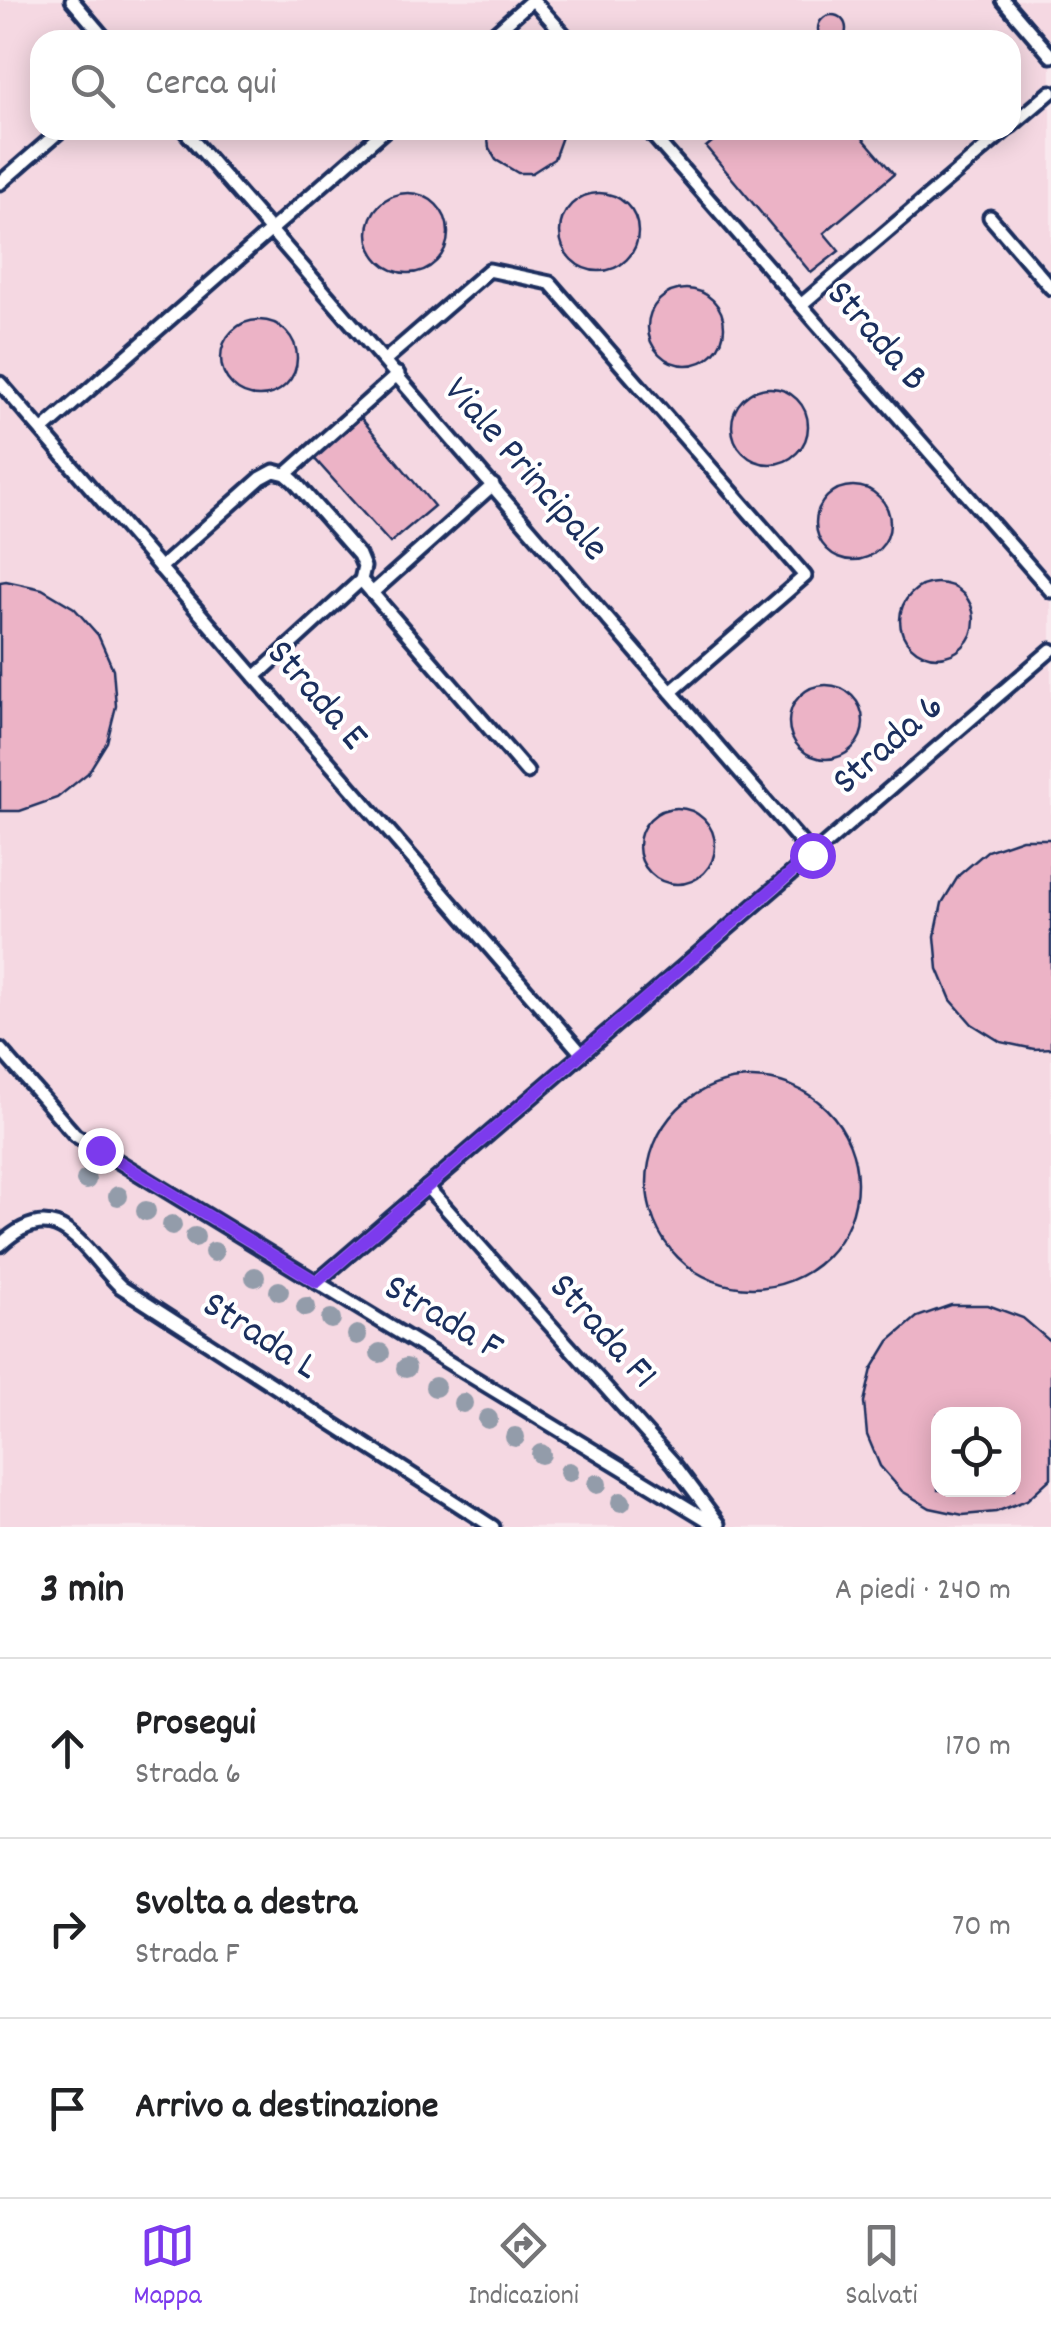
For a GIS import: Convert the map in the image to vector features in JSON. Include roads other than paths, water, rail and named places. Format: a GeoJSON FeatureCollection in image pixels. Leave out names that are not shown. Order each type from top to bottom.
{"type":"FeatureCollection","features":[{"type":"Feature","properties":{"kind":"lane"},"geometry":{"type":"LineString","coordinates":[[72,0],[98,30]]}},
{"type":"Feature","properties":{"kind":"lane"},"geometry":{"type":"LineString","coordinates":[[498,30],[533,0],[560,30]]}},
{"type":"Feature","properties":{"kind":"lane"},"geometry":{"type":"LineString","coordinates":[[1002,0],[1051,56]]}},
{"type":"Feature","properties":{"kind":"lane"},"geometry":{"type":"LineString","coordinates":[[1021,117],[1051,92]]}},
{"type":"Feature","properties":{"kind":"lane"},"geometry":{"type":"LineString","coordinates":[[0,183],[49,140]]}},
{"type":"Feature","properties":{"kind":"lane","name":"Viale Principale"},"geometry":{"type":"LineString","coordinates":[[193,140],[812,855]]}},
{"type":"Feature","properties":{"kind":"lane"},"geometry":{"type":"LineString","coordinates":[[42,431],[373,140]]}},
{"type":"Feature","properties":{"kind":"lane","name":"Strada B"},"geometry":{"type":"LineString","coordinates":[[657,140],[1051,591]]}},
{"type":"Feature","properties":{"kind":"lane"},"geometry":{"type":"LineString","coordinates":[[802,304],[994,140]]}},
{"type":"Feature","properties":{"kind":"lane"},"geometry":{"type":"LineString","coordinates":[[990,218],[1051,288]]}},
{"type":"Feature","properties":{"kind":"lane"},"geometry":{"type":"LineString","coordinates":[[385,360],[489,270],[550,283],[804,576],[670,692]]}},
{"type":"Feature","properties":{"kind":"lane"},"geometry":{"type":"LineString","coordinates":[[286,474],[398,374]]}},
{"type":"Feature","properties":{"kind":"lane","name":"Strada E"},"geometry":{"type":"LineString","coordinates":[[0,383],[582,1054]]}},
{"type":"Feature","properties":{"kind":"lane"},"geometry":{"type":"LineString","coordinates":[[160,568],[268,473],[286,474],[359,555],[364,567],[361,580],[255,677]]}},
{"type":"Feature","properties":{"kind":"lane"},"geometry":{"type":"LineString","coordinates":[[372,593],[493,486]]}},
{"type":"Feature","properties":{"kind":"lane"},"geometry":{"type":"LineString","coordinates":[[361,580],[527,772]]}},
{"type":"Feature","properties":{"kind":"lane","name":"Strada 6"},"geometry":{"type":"LineString","coordinates":[[317,1282],[1051,650]]}},
{"type":"Feature","properties":{"kind":"lane","name":"Strada F"},"geometry":{"type":"LineString","coordinates":[[0,1049],[76,1135],[720,1527]]}},
{"type":"Feature","properties":{"kind":"lane","name":"Strada F1"},"geometry":{"type":"LineString","coordinates":[[427,1188],[674,1464],[720,1527]]}},
{"type":"Feature","properties":{"kind":"lane","name":"Strada L"},"geometry":{"type":"LineString","coordinates":[[0,1245],[16,1230],[50,1221],[85,1245],[121,1287],[493,1527]]}}]}
